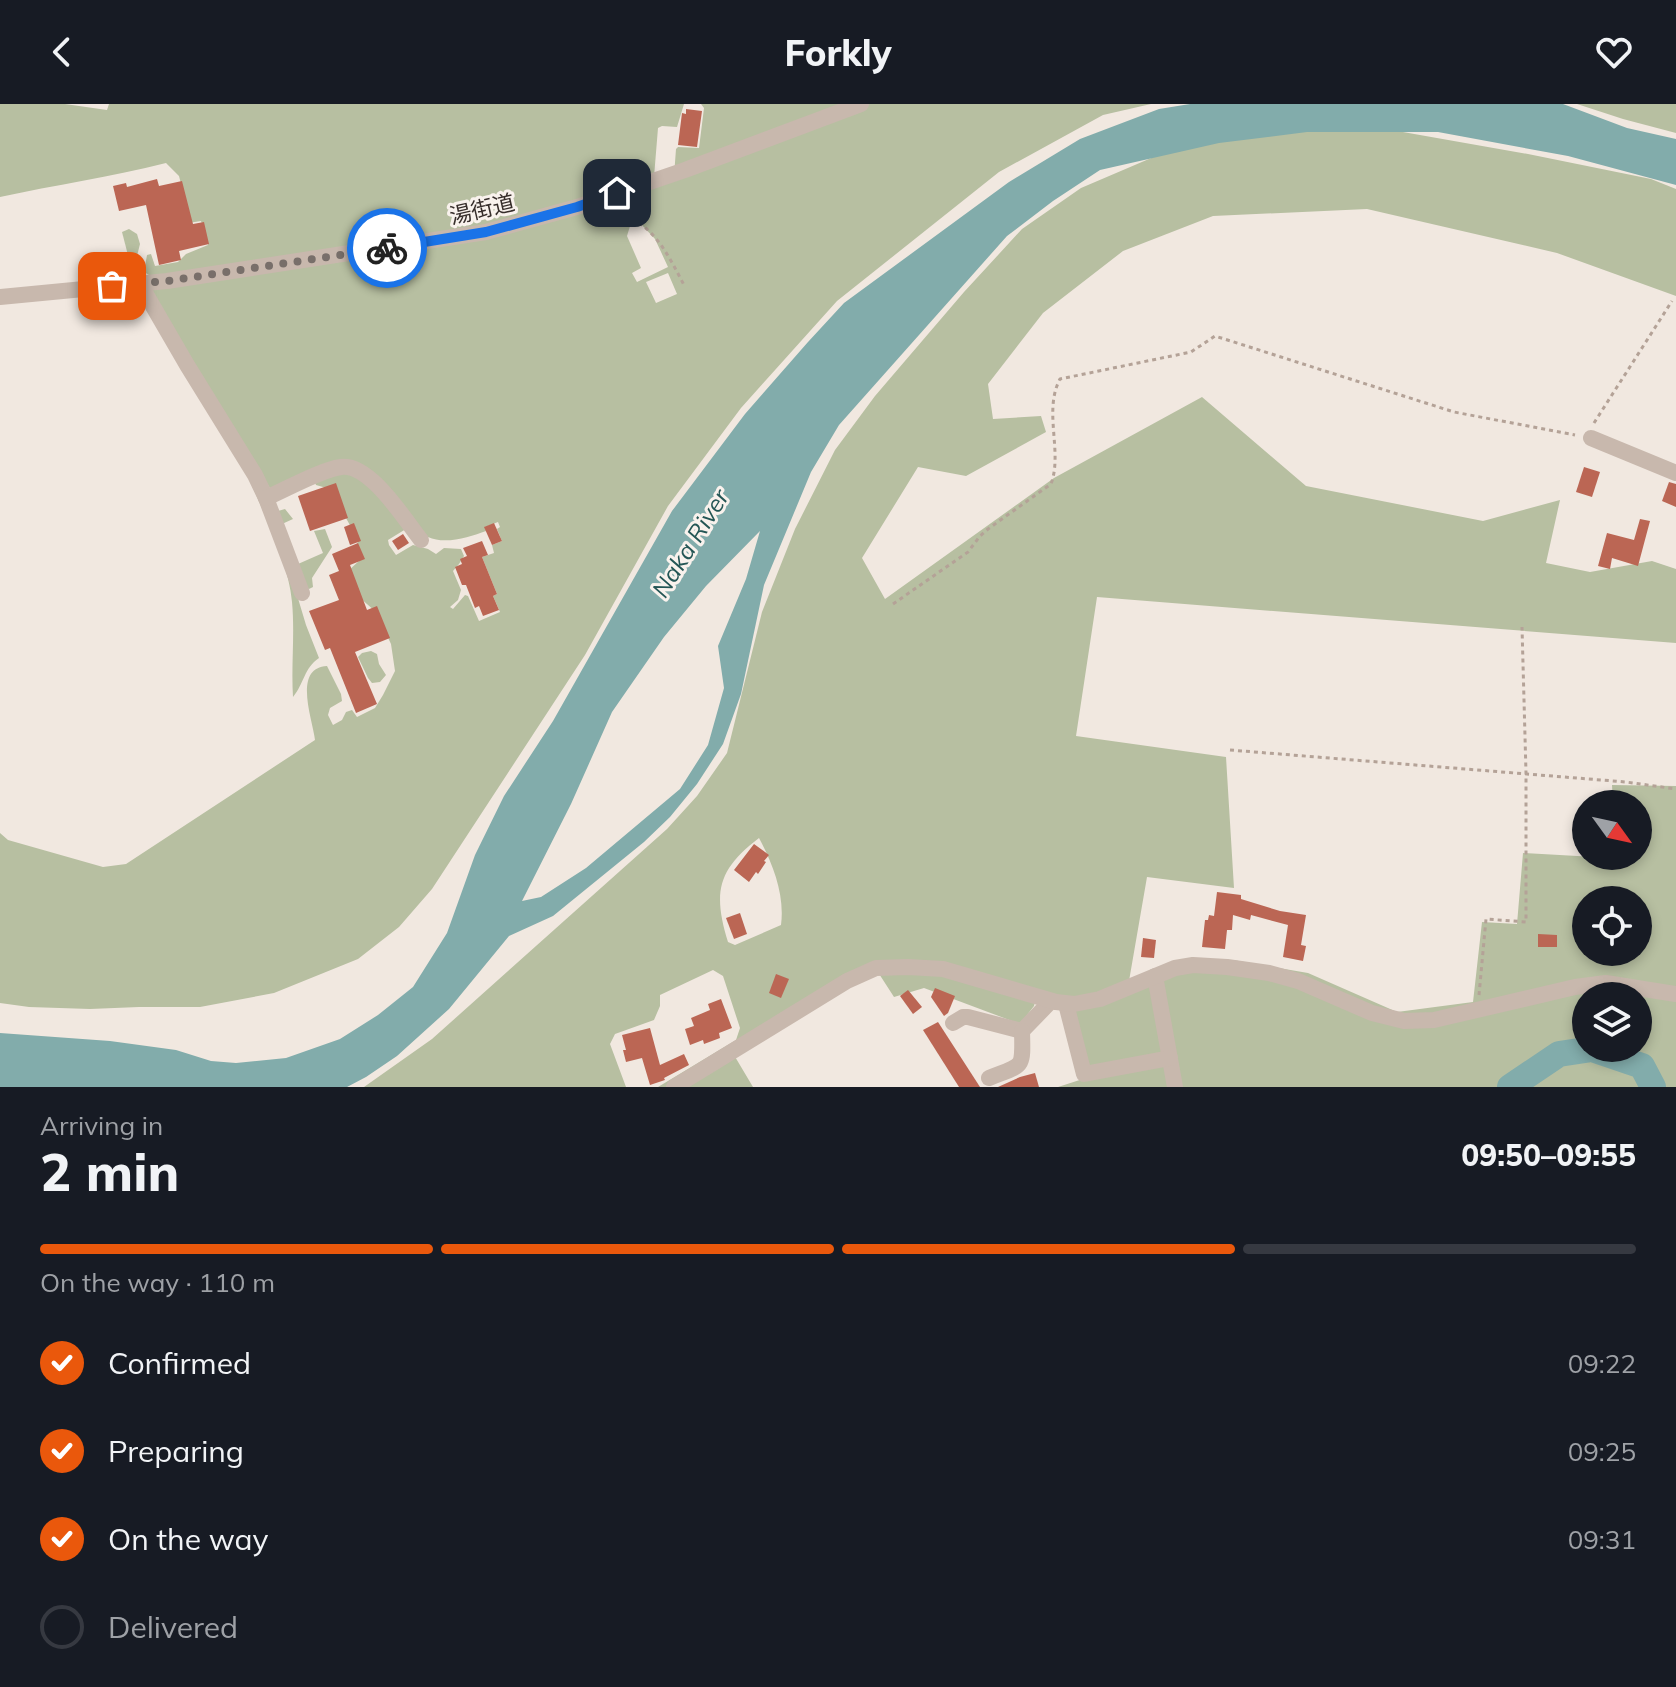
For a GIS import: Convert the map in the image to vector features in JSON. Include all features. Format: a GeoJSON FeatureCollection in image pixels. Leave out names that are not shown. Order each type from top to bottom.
{"type":"FeatureCollection","features":[{"type":"Feature","properties":{"kind":"street","name":"湯街道"},"geometry":{"type":"LineString","coordinates":[[0,297],[140,284],[469,236],[577,207],[861,104]]}},
{"type":"Feature","properties":{"kind":"street"},"geometry":{"type":"LineString","coordinates":[[140,284],[255,475],[302,593]]}},
{"type":"Feature","properties":{"kind":"street"},"geometry":{"type":"LineString","coordinates":[[1588,437],[1676,473]]}},
{"type":"Feature","properties":{"kind":"street"},"geometry":{"type":"LineString","coordinates":[[266,498],[327,471],[351,467],[363,472],[374,483],[421,540]]}},
{"type":"Feature","properties":{"kind":"street"},"geometry":{"type":"LineString","coordinates":[[674,1087],[847,981],[876,968],[943,969],[1058,1002],[1100,999],[1175,968],[1193,965],[1269,973],[1298,981],[1372,1013],[1404,1021],[1434,1020],[1575,987],[1606,983],[1676,994]]}},
{"type":"Feature","properties":{"kind":"street"},"geometry":{"type":"LineString","coordinates":[[1155,976],[1175,1087]]}},
{"type":"Feature","properties":{"kind":"street"},"geometry":{"type":"LineString","coordinates":[[1022,1031],[1058,1002]]}},
{"type":"Feature","properties":{"kind":"street"},"geometry":{"type":"LineString","coordinates":[[1058,1002],[1084,1074],[1170,1058]]}},
{"type":"Feature","properties":{"kind":"street"},"geometry":{"type":"LineString","coordinates":[[953,1023],[968,1017],[1022,1031]]}},
{"type":"Feature","properties":{"kind":"street"},"geometry":{"type":"LineString","coordinates":[[989,1078],[1019,1066],[1022,1031]]}},
{"type":"Feature","properties":{"kind":"path"},"geometry":{"type":"LineString","coordinates":[[617,193],[628,216],[660,244],[685,287]]}},
{"type":"Feature","properties":{"kind":"path"},"geometry":{"type":"LineString","coordinates":[[893,604],[968,552],[988,529],[1051,484],[1055,473],[1054,399],[1060,379],[1191,352],[1215,336],[1454,412],[1588,437],[1672,301]]}},
{"type":"Feature","properties":{"kind":"path"},"geometry":{"type":"LineString","coordinates":[[1478,1010],[1486,919],[1526,922],[1522,627]]}},
{"type":"Feature","properties":{"kind":"path"},"geometry":{"type":"LineString","coordinates":[[1230,750],[1526,773],[1676,789]]}},
{"type":"Feature","properties":{"kind":"green space"},"geometry":{"type":"Polygon","coordinates":[[[0,104],[65,104],[107,110],[109,104],[684,104],[677,127],[658,128],[654,177],[674,176],[678,147],[699,148],[704,108],[701,104],[1151,104],[1103,115],[999,172],[837,301],[741,408],[668,506],[585,655],[432,889],[399,927],[358,959],[274,993],[200,1007],[90,1009],[0,1003],[0,833],[8,840],[103,867],[126,864],[315,740],[307,685],[316,669],[327,666],[341,694],[342,701],[330,708],[328,715],[333,725],[342,720],[346,712],[352,710],[357,717],[375,708],[395,671],[391,644],[376,612],[359,597],[348,571],[360,560],[357,538],[330,489],[316,485],[311,474],[271,490],[151,296],[149,275],[144,272],[147,255],[151,254],[155,266],[178,262],[186,254],[208,245],[201,221],[170,226],[186,204],[179,176],[166,163],[0,197],[0,104]],[[640,223],[630,226],[627,236],[641,268],[632,273],[637,282],[668,267],[655,239],[640,223]],[[668,273],[646,282],[656,303],[677,294],[668,273]],[[498,522],[485,527],[486,531],[473,536],[442,540],[426,536],[414,524],[388,540],[396,555],[413,545],[436,554],[444,548],[461,549],[464,556],[453,571],[461,590],[458,600],[450,607],[453,609],[465,595],[468,596],[479,621],[500,612],[493,596],[497,594],[482,557],[494,553],[492,545],[502,541],[497,529],[500,527],[498,522]]]}},
{"type":"Feature","properties":{"kind":"green space"},"geometry":{"type":"Polygon","coordinates":[[[1577,104],[1676,104],[1676,133],[1623,119],[1577,104]]]}},
{"type":"Feature","properties":{"kind":"green space"},"geometry":{"type":"Polygon","coordinates":[[[1369,126],[1651,179],[1676,189],[1676,296],[1557,253],[1367,209],[1213,216],[1123,251],[1043,313],[988,384],[993,419],[1041,416],[1046,432],[966,476],[918,467],[862,558],[885,599],[1054,478],[1202,397],[1306,486],[1483,521],[1560,500],[1546,563],[1590,572],[1652,561],[1676,569],[1676,643],[1097,597],[1076,736],[1226,757],[1234,888],[1147,877],[1129,981],[1073,999],[1037,992],[1034,1006],[1020,1024],[924,988],[894,997],[874,966],[731,1050],[753,1087],[658,1087],[736,1040],[740,1028],[723,976],[713,970],[660,995],[660,1006],[654,1020],[615,1034],[610,1044],[626,1087],[364,1087],[432,1039],[667,829],[697,796],[727,753],[762,612],[795,529],[835,450],[875,396],[964,292],[1022,229],[1081,188],[1222,131],[1369,126]],[[759,838],[734,861],[722,884],[723,925],[728,942],[735,945],[781,925],[779,891],[759,838]]]}},
{"type":"Feature","properties":{"kind":"green space"},"geometry":{"type":"Polygon","coordinates":[[[129,229],[137,234],[140,244],[136,260],[130,263],[122,232],[129,229]]]}},
{"type":"Feature","properties":{"kind":"green space"},"geometry":{"type":"Polygon","coordinates":[[[253,477],[285,555],[319,658],[310,666],[293,697],[290,587],[275,539],[249,478],[253,477]]]}},
{"type":"Feature","properties":{"kind":"green space"},"geometry":{"type":"Polygon","coordinates":[[[285,509],[293,519],[282,524],[298,564],[323,553],[314,531],[325,529],[332,547],[312,578],[313,587],[309,589],[303,586],[275,516],[285,509]]]}},
{"type":"Feature","properties":{"kind":"green space"},"geometry":{"type":"Polygon","coordinates":[[[371,651],[377,654],[386,675],[380,682],[372,683],[358,657],[371,651]]]}},
{"type":"Feature","properties":{"kind":"green space"},"geometry":{"type":"Polygon","coordinates":[[[1612,785],[1676,786],[1676,1087],[1058,1087],[1089,1077],[1074,1012],[1175,961],[1233,960],[1308,973],[1397,1012],[1473,1002],[1482,922],[1517,924],[1523,853],[1572,856],[1572,870],[1652,870],[1652,790],[1612,790],[1612,785]]]}},
{"type":"Feature","properties":{"kind":"water","name":"Naka River"},"geometry":{"type":"Polygon","coordinates":[[[1190,104],[1563,104],[1627,128],[1676,139],[1676,185],[1568,156],[1438,132],[1307,132],[1219,143],[1100,170],[1007,236],[839,425],[811,472],[764,585],[741,694],[723,744],[697,784],[644,842],[553,916],[509,936],[449,1009],[397,1056],[347,1087],[0,1087],[0,1033],[110,1041],[176,1050],[211,1061],[236,1063],[286,1058],[340,1039],[378,1015],[413,987],[447,933],[475,855],[504,796],[553,721],[672,511],[745,414],[844,303],[1009,182],[1080,139],[1159,109],[1190,104]],[[760,531],[706,586],[664,637],[612,712],[571,804],[522,901],[541,897],[586,868],[680,789],[708,745],[724,688],[718,646],[746,579],[760,531]]]}},
{"type":"Feature","properties":{"kind":"building"},"geometry":{"type":"Polygon","coordinates":[[[686,109],[702,111],[697,147],[678,145],[682,113],[686,114],[686,109]]]}},
{"type":"Feature","properties":{"kind":"building"},"geometry":{"type":"Polygon","coordinates":[[[157,179],[159,186],[182,181],[193,224],[204,222],[209,244],[179,251],[181,260],[159,265],[146,205],[119,211],[113,186],[126,183],[127,187],[157,179]]]}},
{"type":"Feature","properties":{"kind":"building"},"geometry":{"type":"Polygon","coordinates":[[[1584,467],[1600,472],[1592,497],[1576,492],[1584,467]]]}},
{"type":"Feature","properties":{"kind":"building"},"geometry":{"type":"Polygon","coordinates":[[[1669,482],[1676,484],[1676,507],[1662,501],[1669,482]]]}},
{"type":"Feature","properties":{"kind":"building"},"geometry":{"type":"Polygon","coordinates":[[[336,483],[348,518],[310,531],[298,496],[336,483]]]}},
{"type":"Feature","properties":{"kind":"building"},"geometry":{"type":"Polygon","coordinates":[[[1640,519],[1650,521],[1638,566],[1612,558],[1610,569],[1598,566],[1607,533],[1634,540],[1640,519]]]}},
{"type":"Feature","properties":{"kind":"building"},"geometry":{"type":"Polygon","coordinates":[[[354,523],[361,541],[350,545],[344,527],[354,523]]]}},
{"type":"Feature","properties":{"kind":"building"},"geometry":{"type":"Polygon","coordinates":[[[494,523],[502,541],[492,545],[484,527],[494,523]]]}},
{"type":"Feature","properties":{"kind":"building"},"geometry":{"type":"Polygon","coordinates":[[[403,534],[409,543],[398,550],[392,541],[403,534]]]}},
{"type":"Feature","properties":{"kind":"building"},"geometry":{"type":"Polygon","coordinates":[[[482,541],[488,555],[482,557],[497,594],[493,596],[499,610],[483,616],[479,606],[475,608],[455,567],[462,564],[460,559],[467,556],[463,548],[482,541]]]}},
{"type":"Feature","properties":{"kind":"building"},"geometry":{"type":"Polygon","coordinates":[[[358,543],[365,559],[350,565],[367,610],[377,606],[390,638],[355,652],[377,704],[356,713],[330,648],[325,650],[309,611],[339,600],[329,575],[339,571],[332,554],[358,543]]]}},
{"type":"Feature","properties":{"kind":"building"},"geometry":{"type":"Polygon","coordinates":[[[754,844],[769,855],[758,874],[756,872],[749,882],[734,870],[754,844]]]}},
{"type":"Feature","properties":{"kind":"building"},"geometry":{"type":"Polygon","coordinates":[[[1217,892],[1241,895],[1241,899],[1280,911],[1306,915],[1301,945],[1306,946],[1303,961],[1283,957],[1288,925],[1251,915],[1250,920],[1233,915],[1232,930],[1227,930],[1225,949],[1202,947],[1205,920],[1209,915],[1214,916],[1217,892]]]}},
{"type":"Feature","properties":{"kind":"building"},"geometry":{"type":"Polygon","coordinates":[[[740,913],[747,934],[734,939],[726,918],[740,913]]]}},
{"type":"Feature","properties":{"kind":"building"},"geometry":{"type":"Polygon","coordinates":[[[1538,934],[1557,935],[1557,947],[1538,947],[1538,934]]]}},
{"type":"Feature","properties":{"kind":"building"},"geometry":{"type":"Polygon","coordinates":[[[1143,938],[1156,940],[1154,958],[1141,957],[1143,938]]]}},
{"type":"Feature","properties":{"kind":"building"},"geometry":{"type":"Polygon","coordinates":[[[776,974],[789,979],[781,998],[769,993],[776,974]]]}},
{"type":"Feature","properties":{"kind":"building"},"geometry":{"type":"Polygon","coordinates":[[[935,988],[955,996],[944,1016],[931,997],[935,988]]]}},
{"type":"Feature","properties":{"kind":"building"},"geometry":{"type":"Polygon","coordinates":[[[908,990],[922,1007],[913,1014],[900,996],[908,990]]]}},
{"type":"Feature","properties":{"kind":"building"},"geometry":{"type":"Polygon","coordinates":[[[721,999],[732,1028],[719,1033],[720,1038],[690,1045],[685,1029],[694,1026],[691,1018],[710,1010],[708,1004],[721,999]]]}},
{"type":"Feature","properties":{"kind":"building"},"geometry":{"type":"Polygon","coordinates":[[[938,1022],[980,1087],[959,1087],[923,1030],[938,1022]]]}},
{"type":"Feature","properties":{"kind":"building"},"geometry":{"type":"Polygon","coordinates":[[[650,1028],[660,1065],[684,1054],[689,1065],[650,1085],[642,1058],[626,1062],[622,1035],[650,1028]]]}},
{"type":"Feature","properties":{"kind":"building"},"geometry":{"type":"Polygon","coordinates":[[[1035,1073],[1039,1087],[998,1087],[1020,1077],[1035,1073]]]}},
{"type":"Feature","properties":{"kind":"waterway"},"geometry":{"type":"LineString","coordinates":[[1510,1087],[1559,1054],[1592,1049],[1642,1066],[1653,1087]]}},
{"type":"Feature","properties":{"kind":"way so far"},"geometry":{"type":"LineString","coordinates":[[112,286],[167,281],[387,248]]}},
{"type":"Feature","properties":{"kind":"route"},"geometry":{"type":"LineString","coordinates":[[387,248],[486,232],[617,193]]}}]}
